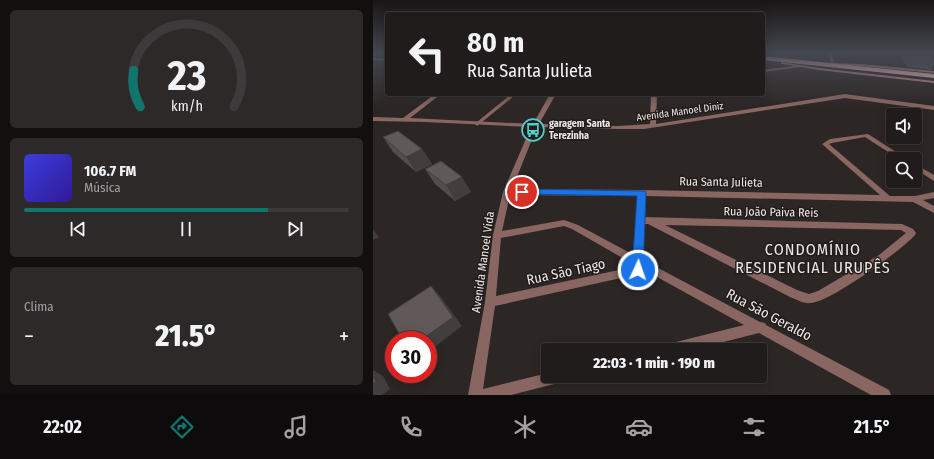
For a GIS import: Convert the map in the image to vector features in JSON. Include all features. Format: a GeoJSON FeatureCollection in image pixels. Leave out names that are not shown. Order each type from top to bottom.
{"type":"FeatureCollection","features":[{"type":"Feature","properties":{"kind":"highway"},"geometry":{"type":"LineString","coordinates":[[877,71],[906,74]]}},
{"type":"Feature","properties":{"kind":"highway"},"geometry":{"type":"LineString","coordinates":[[885,71],[906,74],[917,78],[934,77]]}},
{"type":"Feature","properties":{"kind":"main road"},"geometry":{"type":"LineString","coordinates":[[866,71],[934,77]]}},
{"type":"Feature","properties":{"kind":"main road"},"geometry":{"type":"LineString","coordinates":[[900,71],[934,77]]}},
{"type":"Feature","properties":{"kind":"street"},"geometry":{"type":"LineString","coordinates":[[405,119],[435,96]]}},
{"type":"Feature","properties":{"kind":"street","name":"Avenida Manoel Vida"},"geometry":{"type":"LineString","coordinates":[[475,395],[490,302],[497,235],[507,192],[535,126],[552,96]]}},
{"type":"Feature","properties":{"kind":"street"},"geometry":{"type":"LineString","coordinates":[[653,126],[654,96]]}},
{"type":"Feature","properties":{"kind":"street","name":"Avenida Manoel Diniz"},"geometry":{"type":"LineString","coordinates":[[373,119],[405,119],[535,126],[636,127],[653,126],[845,96],[855,96],[934,108]]}},
{"type":"Feature","properties":{"kind":"street"},"geometry":{"type":"LineString","coordinates":[[888,198],[825,144],[830,141],[866,135],[893,152]]}},
{"type":"Feature","properties":{"kind":"street"},"geometry":{"type":"LineString","coordinates":[[922,171],[934,179]]}},
{"type":"Feature","properties":{"kind":"street","name":"Rua Santa Julieta"},"geometry":{"type":"LineString","coordinates":[[507,192],[642,193],[915,199],[934,195]]}},
{"type":"Feature","properties":{"kind":"street"},"geometry":{"type":"LineString","coordinates":[[641,267],[645,221],[642,193]]}},
{"type":"Feature","properties":{"kind":"street"},"geometry":{"type":"LineString","coordinates":[[915,199],[934,210]]}},
{"type":"Feature","properties":{"kind":"street","name":"Rua João Paiva Reis"},"geometry":{"type":"LineString","coordinates":[[645,221],[902,227],[912,233],[911,236],[869,266],[824,294],[813,299],[794,294],[645,221]]}},
{"type":"Feature","properties":{"kind":"street","name":"Rua São Geraldo"},"geometry":{"type":"LineString","coordinates":[[497,235],[558,224],[570,225],[641,267],[761,327],[884,395]]}},
{"type":"Feature","properties":{"kind":"street","name":"Rua São Tiago"},"geometry":{"type":"LineString","coordinates":[[490,302],[641,267]]}},
{"type":"Feature","properties":{"kind":"street"},"geometry":{"type":"LineString","coordinates":[[696,343],[761,327]]}},
{"type":"Feature","properties":{"kind":"street"},"geometry":{"type":"LineString","coordinates":[[484,395],[541,381]]}},
{"type":"Feature","properties":{"kind":"lane"},"geometry":{"type":"LineString","coordinates":[[477,124],[512,96]]}},
{"type":"Feature","properties":{"kind":"building"},"geometry":{"type":"Polygon","coordinates":[[[398,131],[422,149],[406,157],[383,137],[398,131]]]}},
{"type":"Feature","properties":{"kind":"building"},"geometry":{"type":"Polygon","coordinates":[[[441,161],[462,177],[446,185],[425,169],[441,161]]]}},
{"type":"Feature","properties":{"kind":"building"},"geometry":{"type":"Polygon","coordinates":[[[431,286],[453,317],[434,331],[398,331],[388,314],[431,286]]]}},
{"type":"Feature","properties":{"kind":"building"},"geometry":{"type":"Polygon","coordinates":[[[373,376],[376,381],[373,384],[373,376]]]}},
{"type":"Feature","properties":{"kind":"place","name":"garagem Santa Terezinha"},"geometry":{"type":"Point","coordinates":[533,130]}},
{"type":"Feature","properties":{"kind":"district","name":"CONDOMÍNIO RESIDENCIAL URUPÊS"},"geometry":{"type":"Point","coordinates":[813,258]}},
{"type":"Feature","properties":{"kind":"route"},"geometry":{"type":"LineString","coordinates":[[522,192],[642,193],[638,270]]}}]}
